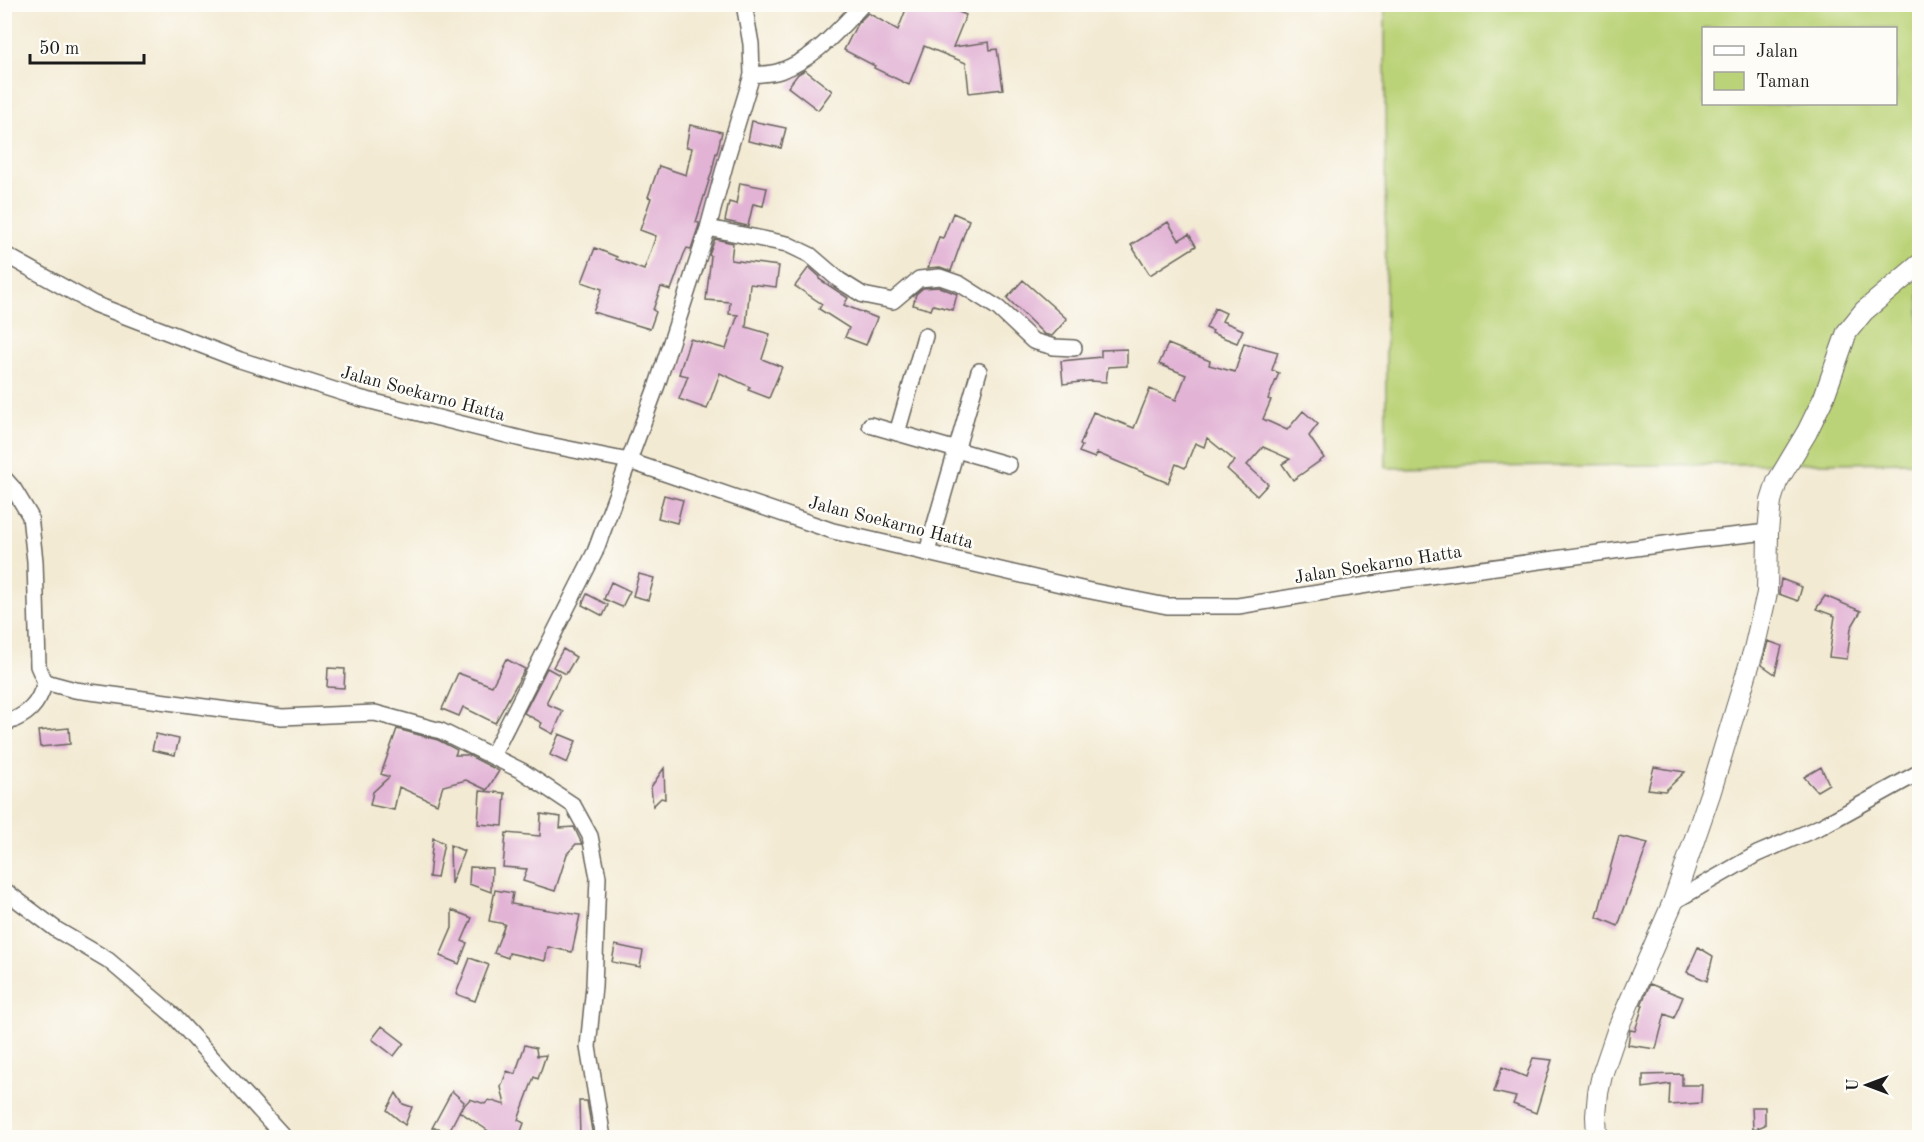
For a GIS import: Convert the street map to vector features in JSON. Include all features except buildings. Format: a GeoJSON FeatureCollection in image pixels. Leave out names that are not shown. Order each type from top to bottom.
{"type":"FeatureCollection","features":[{"type":"Feature","properties":{"kind":"main road"},"geometry":{"type":"LineString","coordinates":[[1597,1137],[1596,1105],[1602,1074],[1618,1028],[1673,902],[1710,794],[1754,649],[1767,593],[1768,532],[1771,501],[1777,482],[1807,432],[1824,397],[1847,332],[1864,311],[1920,264]]}},
{"type":"Feature","properties":{"kind":"street"},"geometry":{"type":"LineString","coordinates":[[492,756],[595,552],[657,385],[708,228],[752,75],[751,44],[744,4]]}},
{"type":"Feature","properties":{"kind":"street"},"geometry":{"type":"LineString","coordinates":[[752,75],[778,72],[806,60],[840,30],[863,4]]}},
{"type":"Feature","properties":{"kind":"street"},"geometry":{"type":"LineString","coordinates":[[708,228],[787,243],[810,255],[839,280],[863,296],[893,301],[919,279],[940,277],[960,284],[998,308],[1033,341],[1054,347],[1074,348]]}},
{"type":"Feature","properties":{"kind":"street","name":"Jalan Soekarno Hatta"},"geometry":{"type":"LineString","coordinates":[[4,254],[94,304],[240,360],[359,398],[534,442],[629,461],[833,531],[1086,590],[1167,606],[1238,606],[1398,580],[1768,532]]}},
{"type":"Feature","properties":{"kind":"street"},"geometry":{"type":"LineString","coordinates":[[897,433],[925,336]]}},
{"type":"Feature","properties":{"kind":"street"},"geometry":{"type":"LineString","coordinates":[[927,552],[979,371]]}},
{"type":"Feature","properties":{"kind":"street"},"geometry":{"type":"LineString","coordinates":[[870,425],[1009,465]]}},
{"type":"Feature","properties":{"kind":"street"},"geometry":{"type":"LineString","coordinates":[[4,478],[30,516],[35,561],[38,666],[45,682],[42,693],[34,706],[22,717],[4,724]]}},
{"type":"Feature","properties":{"kind":"street"},"geometry":{"type":"LineString","coordinates":[[45,682],[75,690],[282,717],[375,713],[441,730],[522,771],[573,805],[590,836],[598,877],[594,986],[588,1047],[603,1137]]}},
{"type":"Feature","properties":{"kind":"street"},"geometry":{"type":"LineString","coordinates":[[1673,902],[1757,854],[1822,826],[1920,772]]}},
{"type":"Feature","properties":{"kind":"street"},"geometry":{"type":"LineString","coordinates":[[4,890],[57,930],[108,960],[174,1016],[285,1137]]}},
{"type":"Feature","properties":{"kind":"green space"},"geometry":{"type":"Polygon","coordinates":[[[1385,5],[1919,5],[1919,462],[1386,468],[1385,5]]]}}]}
